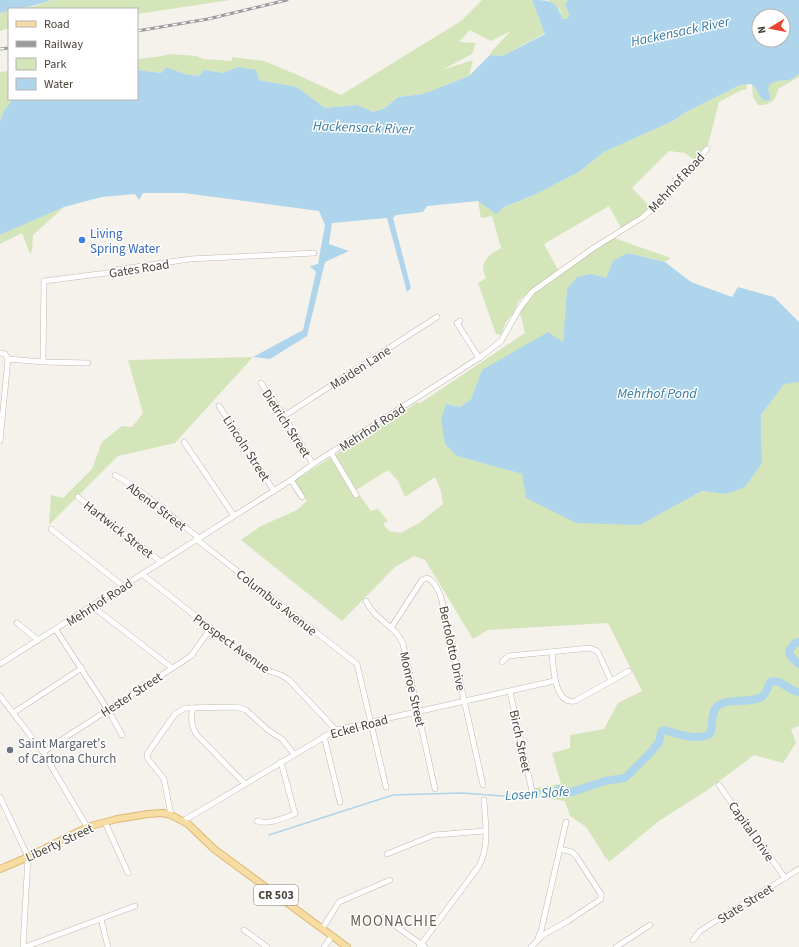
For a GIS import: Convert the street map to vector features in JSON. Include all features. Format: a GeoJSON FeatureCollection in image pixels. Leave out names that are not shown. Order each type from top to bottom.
{"type":"FeatureCollection","features":[{"type":"Feature","properties":{"kind":"main road","name":"Liberty Street"},"geometry":{"type":"LineString","coordinates":[[0,869],[28,857],[87,827],[148,814],[156,813],[171,815],[183,821],[235,865],[322,929]]}},
{"type":"Feature","properties":{"kind":"main road","name":"CR 503"},"geometry":{"type":"LineString","coordinates":[[322,929],[346,947]]}},
{"type":"Feature","properties":{"kind":"street","name":"Mehrhof Road"},"geometry":{"type":"LineString","coordinates":[[0,664],[292,480],[313,464],[480,358],[501,341],[519,309],[532,292],[592,249],[643,217],[664,199],[707,150]]}},
{"type":"Feature","properties":{"kind":"street","name":"Gates Road"},"geometry":{"type":"LineString","coordinates":[[43,362],[44,281],[107,273],[115,270],[190,259],[314,253]]}},
{"type":"Feature","properties":{"kind":"street","name":"Maiden Lane"},"geometry":{"type":"LineString","coordinates":[[284,416],[437,317]]}},
{"type":"Feature","properties":{"kind":"street"},"geometry":{"type":"LineString","coordinates":[[460,321],[457,323],[480,358]]}},
{"type":"Feature","properties":{"kind":"street"},"geometry":{"type":"LineString","coordinates":[[0,353],[5,354],[8,359],[0,441]]}},
{"type":"Feature","properties":{"kind":"street"},"geometry":{"type":"LineString","coordinates":[[8,359],[43,362],[88,363]]}},
{"type":"Feature","properties":{"kind":"street","name":"Dietrich Street"},"geometry":{"type":"LineString","coordinates":[[261,383],[284,416],[313,464]]}},
{"type":"Feature","properties":{"kind":"street","name":"Lincoln Street"},"geometry":{"type":"LineString","coordinates":[[219,406],[274,490]]}},
{"type":"Feature","properties":{"kind":"street"},"geometry":{"type":"LineString","coordinates":[[184,442],[234,516]]}},
{"type":"Feature","properties":{"kind":"street"},"geometry":{"type":"LineString","coordinates":[[331,453],[356,495]]}},
{"type":"Feature","properties":{"kind":"street","name":"Abend Street"},"geometry":{"type":"LineString","coordinates":[[115,475],[135,487],[198,539]]}},
{"type":"Feature","properties":{"kind":"street"},"geometry":{"type":"LineString","coordinates":[[292,480],[302,497]]}},
{"type":"Feature","properties":{"kind":"street","name":"Hartwick Street"},"geometry":{"type":"LineString","coordinates":[[78,497],[161,562]]}},
{"type":"Feature","properties":{"kind":"street"},"geometry":{"type":"LineString","coordinates":[[51,528],[123,586]]}},
{"type":"Feature","properties":{"kind":"street","name":"Columbus Avenue"},"geometry":{"type":"LineString","coordinates":[[198,539],[357,664],[370,722]]}},
{"type":"Feature","properties":{"kind":"street","name":"Prospect Avenue"},"geometry":{"type":"LineString","coordinates":[[142,574],[263,669],[281,675],[289,680],[336,730]]}},
{"type":"Feature","properties":{"kind":"street","name":"Bertolotto Drive"},"geometry":{"type":"LineString","coordinates":[[391,628],[422,580],[427,578],[432,580],[440,594],[442,601],[482,785]]}},
{"type":"Feature","properties":{"kind":"street","name":"Monroe Street"},"geometry":{"type":"LineString","coordinates":[[366,601],[372,612],[398,634],[403,644],[435,789]]}},
{"type":"Feature","properties":{"kind":"street"},"geometry":{"type":"LineString","coordinates":[[92,606],[172,668]]}},
{"type":"Feature","properties":{"kind":"street"},"geometry":{"type":"LineString","coordinates":[[17,623],[38,640]]}},
{"type":"Feature","properties":{"kind":"street","name":"Hester Street"},"geometry":{"type":"LineString","coordinates":[[43,752],[191,656],[211,628]]}},
{"type":"Feature","properties":{"kind":"street"},"geometry":{"type":"LineString","coordinates":[[56,630],[82,668],[122,735]]}},
{"type":"Feature","properties":{"kind":"street"},"geometry":{"type":"LineString","coordinates":[[502,662],[508,656],[587,648],[594,649],[600,654],[611,681]]}},
{"type":"Feature","properties":{"kind":"street"},"geometry":{"type":"LineString","coordinates":[[552,652],[554,681],[563,698],[572,702],[629,671]]}},
{"type":"Feature","properties":{"kind":"street"},"geometry":{"type":"LineString","coordinates":[[13,713],[82,668]]}},
{"type":"Feature","properties":{"kind":"street","name":"Eckel Road"},"geometry":{"type":"LineString","coordinates":[[183,821],[336,730],[554,681]]}},
{"type":"Feature","properties":{"kind":"street","name":"Birch Street"},"geometry":{"type":"LineString","coordinates":[[510,692],[532,791]]}},
{"type":"Feature","properties":{"kind":"street"},"geometry":{"type":"LineString","coordinates":[[0,698],[43,752],[87,827]]}},
{"type":"Feature","properties":{"kind":"street"},"geometry":{"type":"LineString","coordinates":[[171,815],[164,779],[148,759],[147,754],[177,712],[185,708],[236,707],[246,710],[268,730],[282,739],[294,754]]}},
{"type":"Feature","properties":{"kind":"street"},"geometry":{"type":"LineString","coordinates":[[193,708],[191,720],[197,735],[245,784]]}},
{"type":"Feature","properties":{"kind":"street"},"geometry":{"type":"LineString","coordinates":[[370,722],[386,787]]}},
{"type":"Feature","properties":{"kind":"street"},"geometry":{"type":"LineString","coordinates":[[324,736],[340,802]]}},
{"type":"Feature","properties":{"kind":"street"},"geometry":{"type":"LineString","coordinates":[[258,821],[266,823],[295,814],[281,762]]}},
{"type":"Feature","properties":{"kind":"street","name":"Capital Drive"},"geometry":{"type":"LineString","coordinates":[[719,785],[785,878]]}},
{"type":"Feature","properties":{"kind":"street"},"geometry":{"type":"LineString","coordinates":[[0,797],[28,857],[24,947],[135,906]]}},
{"type":"Feature","properties":{"kind":"street"},"geometry":{"type":"LineString","coordinates":[[383,917],[422,946],[479,866],[485,854],[484,800]]}},
{"type":"Feature","properties":{"kind":"street"},"geometry":{"type":"LineString","coordinates":[[105,822],[128,873]]}},
{"type":"Feature","properties":{"kind":"street"},"geometry":{"type":"LineString","coordinates":[[531,947],[541,931],[566,822]]}},
{"type":"Feature","properties":{"kind":"street"},"geometry":{"type":"LineString","coordinates":[[387,854],[442,833],[485,831]]}},
{"type":"Feature","properties":{"kind":"street"},"geometry":{"type":"LineString","coordinates":[[535,942],[543,935],[568,921],[602,897],[576,856],[572,852],[560,849]]}},
{"type":"Feature","properties":{"kind":"street","name":"State Street"},"geometry":{"type":"LineString","coordinates":[[693,940],[700,931],[799,869]]}},
{"type":"Feature","properties":{"kind":"street"},"geometry":{"type":"LineString","coordinates":[[322,929],[339,902],[390,880]]}},
{"type":"Feature","properties":{"kind":"street"},"geometry":{"type":"LineString","coordinates":[[101,919],[108,947]]}},
{"type":"Feature","properties":{"kind":"street"},"geometry":{"type":"LineString","coordinates":[[616,947],[650,925]]}},
{"type":"Feature","properties":{"kind":"street"},"geometry":{"type":"LineString","coordinates":[[244,930],[266,947]]}},
{"type":"Feature","properties":{"kind":"street"},"geometry":{"type":"LineString","coordinates":[[324,947],[332,936]]}},
{"type":"Feature","properties":{"kind":"green space"},"geometry":{"type":"Polygon","coordinates":[[[52,0],[230,0],[138,14],[138,8],[26,8],[52,0]]]}},
{"type":"Feature","properties":{"kind":"green space"},"geometry":{"type":"Polygon","coordinates":[[[482,0],[532,0],[545,33],[502,56],[490,55],[491,52],[511,31],[491,41],[470,30],[459,42],[476,43],[472,54],[442,70],[473,60],[469,76],[423,94],[398,97],[385,108],[373,112],[357,105],[325,108],[297,87],[259,80],[238,67],[223,73],[204,70],[199,76],[185,74],[166,67],[161,73],[138,70],[138,59],[169,54],[197,56],[203,59],[232,61],[232,57],[264,61],[341,95],[461,21],[482,0]]]}},
{"type":"Feature","properties":{"kind":"green space"},"geometry":{"type":"Polygon","coordinates":[[[548,0],[568,0],[565,4],[569,15],[567,19],[563,19],[560,10],[548,0]]]}},
{"type":"Feature","properties":{"kind":"green space"},"geometry":{"type":"Polygon","coordinates":[[[8,11],[8,28],[0,31],[0,13],[8,11]]]}},
{"type":"Feature","properties":{"kind":"green space"},"geometry":{"type":"Polygon","coordinates":[[[8,71],[8,100],[33,100],[4,111],[0,121],[0,72],[8,71]]]}},
{"type":"Feature","properties":{"kind":"green space"},"geometry":{"type":"Polygon","coordinates":[[[799,74],[799,77],[778,89],[772,102],[758,105],[753,97],[752,85],[765,101],[771,100],[768,88],[769,84],[777,81],[790,80],[799,74]]]}},
{"type":"Feature","properties":{"kind":"green space"},"geometry":{"type":"Polygon","coordinates":[[[746,84],[747,88],[745,90],[742,90],[719,102],[707,149],[697,162],[685,153],[669,151],[632,188],[652,209],[622,230],[609,206],[544,244],[558,270],[533,288],[518,302],[514,312],[506,322],[501,335],[496,334],[478,283],[486,278],[483,268],[484,263],[492,253],[501,248],[492,216],[481,218],[478,201],[496,213],[504,207],[536,194],[579,172],[604,152],[673,121],[686,112],[740,85],[746,84]]]}},
{"type":"Feature","properties":{"kind":"green space"},"geometry":{"type":"Polygon","coordinates":[[[64,207],[33,235],[32,251],[30,254],[22,233],[0,244],[0,235],[64,207]]]}},
{"type":"Feature","properties":{"kind":"green space"},"geometry":{"type":"Polygon","coordinates":[[[611,237],[671,258],[665,262],[628,253],[606,278],[567,290],[563,343],[482,370],[471,399],[460,407],[447,404],[457,456],[522,474],[640,525],[702,491],[726,494],[762,462],[761,415],[784,383],[799,382],[799,726],[791,729],[796,743],[783,763],[754,755],[706,791],[659,821],[609,862],[586,827],[570,816],[565,801],[531,796],[535,788],[561,784],[552,753],[570,748],[570,735],[604,729],[618,703],[642,691],[608,623],[488,630],[473,639],[425,560],[414,556],[395,567],[342,621],[241,540],[261,526],[297,510],[307,501],[294,481],[418,402],[419,404],[525,333],[519,309],[532,292],[611,237]],[[388,470],[356,490],[371,511],[378,509],[388,521],[383,524],[389,531],[401,533],[419,523],[443,504],[441,491],[435,477],[405,497],[398,481],[388,470]]]}},
{"type":"Feature","properties":{"kind":"green space"},"geometry":{"type":"Polygon","coordinates":[[[253,357],[175,443],[118,456],[49,525],[51,495],[63,498],[92,469],[102,442],[122,426],[132,427],[143,413],[128,360],[253,357]]]}},
{"type":"Feature","properties":{"kind":"water"},"geometry":{"type":"Polygon","coordinates":[[[0,0],[51,0],[20,8],[8,8],[8,11],[0,13],[0,0]]]}},
{"type":"Feature","properties":{"kind":"water","name":"Hackensack River"},"geometry":{"type":"Polygon","coordinates":[[[532,0],[544,0],[552,3],[558,8],[563,19],[567,19],[569,15],[565,4],[568,0],[799,0],[799,74],[790,80],[777,81],[770,84],[768,88],[771,100],[765,101],[751,84],[740,85],[686,112],[673,121],[604,152],[579,172],[536,194],[504,207],[496,214],[478,201],[427,206],[423,212],[396,215],[393,218],[411,288],[407,292],[387,218],[332,223],[329,244],[349,251],[325,262],[307,336],[270,359],[253,357],[303,330],[316,272],[310,266],[318,264],[325,225],[319,211],[184,193],[143,193],[139,200],[135,194],[102,197],[64,207],[0,235],[0,121],[4,111],[12,100],[138,100],[138,70],[161,73],[166,67],[185,74],[199,76],[204,70],[223,73],[238,67],[256,70],[259,80],[297,87],[325,108],[357,105],[373,112],[385,108],[398,97],[423,94],[469,76],[490,55],[502,56],[545,34],[532,0]]]}},
{"type":"Feature","properties":{"kind":"water","name":"Mehrhof Pond"},"geometry":{"type":"Polygon","coordinates":[[[628,253],[665,262],[691,282],[732,297],[738,287],[774,297],[799,322],[799,382],[784,384],[761,415],[762,463],[745,487],[726,494],[702,491],[640,525],[576,523],[526,498],[522,474],[457,456],[445,444],[441,419],[446,404],[460,407],[471,399],[482,370],[548,332],[563,342],[567,289],[577,277],[591,274],[606,278],[613,261],[628,253]]]}},
{"type":"Feature","properties":{"kind":"waterway","name":"Losen Slofe"},"geometry":{"type":"LineString","coordinates":[[799,642],[795,643],[789,651],[791,657],[799,664]]}},
{"type":"Feature","properties":{"kind":"waterway","name":"Losen Slofe"},"geometry":{"type":"LineString","coordinates":[[559,789],[572,792],[605,781],[625,778],[651,752],[659,742],[661,732],[664,730],[693,737],[710,734],[712,718],[715,709],[719,705],[724,703],[758,699],[764,695],[770,682],[774,681],[781,683],[799,692]]}},
{"type":"Feature","properties":{"kind":"waterway","name":"Losen Slofe"},"geometry":{"type":"LineString","coordinates":[[269,835],[393,795],[462,793],[503,796],[559,789]]}},
{"type":"Feature","properties":{"kind":"railway"},"geometry":{"type":"LineString","coordinates":[[138,31],[208,19],[287,0]]}},
{"type":"Feature","properties":{"kind":"railway"},"geometry":{"type":"LineString","coordinates":[[0,49],[8,48]]}},
{"type":"Feature","properties":{"kind":"place","name":"Living Spring Water"},"geometry":{"type":"Point","coordinates":[82,240]}},
{"type":"Feature","properties":{"kind":"place","name":"Saint Margaret's of Cartona Church"},"geometry":{"type":"Point","coordinates":[10,750]}},
{"type":"Feature","properties":{"kind":"district","name":"MOONACHIE"},"geometry":{"type":"Point","coordinates":[394,921]}}]}
